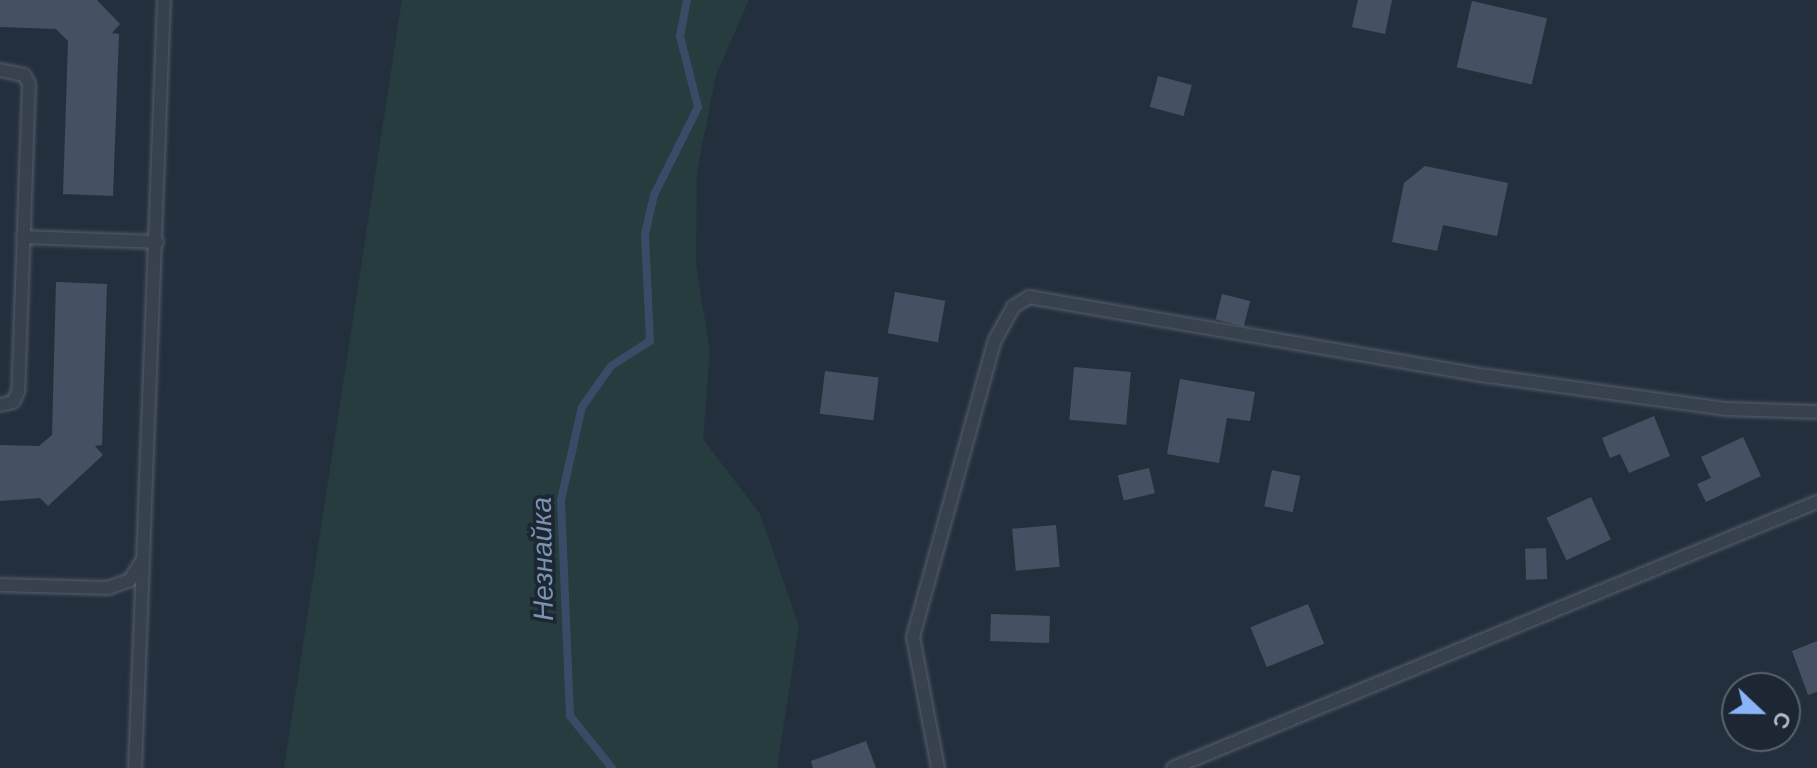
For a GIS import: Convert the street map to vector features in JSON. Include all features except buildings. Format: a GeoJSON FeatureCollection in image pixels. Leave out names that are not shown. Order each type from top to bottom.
{"type":"FeatureCollection","features":[{"type":"Feature","properties":{"kind":"lane"},"geometry":{"type":"LineString","coordinates":[[135,768],[164,0]]}},
{"type":"Feature","properties":{"kind":"lane"},"geometry":{"type":"LineString","coordinates":[[0,70],[24,75],[29,84],[18,392],[13,402],[0,405]]}},
{"type":"Feature","properties":{"kind":"lane"},"geometry":{"type":"LineString","coordinates":[[23,237],[157,242]]}},
{"type":"Feature","properties":{"kind":"lane"},"geometry":{"type":"LineString","coordinates":[[938,768],[913,637],[995,340],[1013,307],[1029,297],[1488,376],[1727,409],[1817,412]]}},
{"type":"Feature","properties":{"kind":"lane"},"geometry":{"type":"LineString","coordinates":[[1173,768],[1817,502]]}},
{"type":"Feature","properties":{"kind":"lane"},"geometry":{"type":"LineString","coordinates":[[0,585],[108,588],[130,580],[143,559]]}},
{"type":"Feature","properties":{"kind":"green space"},"geometry":{"type":"Polygon","coordinates":[[[402,0],[749,0],[716,75],[697,171],[696,264],[710,351],[703,439],[760,514],[799,626],[777,768],[284,768],[402,0]]]}},
{"type":"Feature","properties":{"kind":"waterway","name":"Незнайка"},"geometry":{"type":"LineString","coordinates":[[612,768],[570,716],[561,500],[582,407],[611,366],[650,341],[645,234],[654,195],[698,107],[680,36],[687,0]]}}]}
